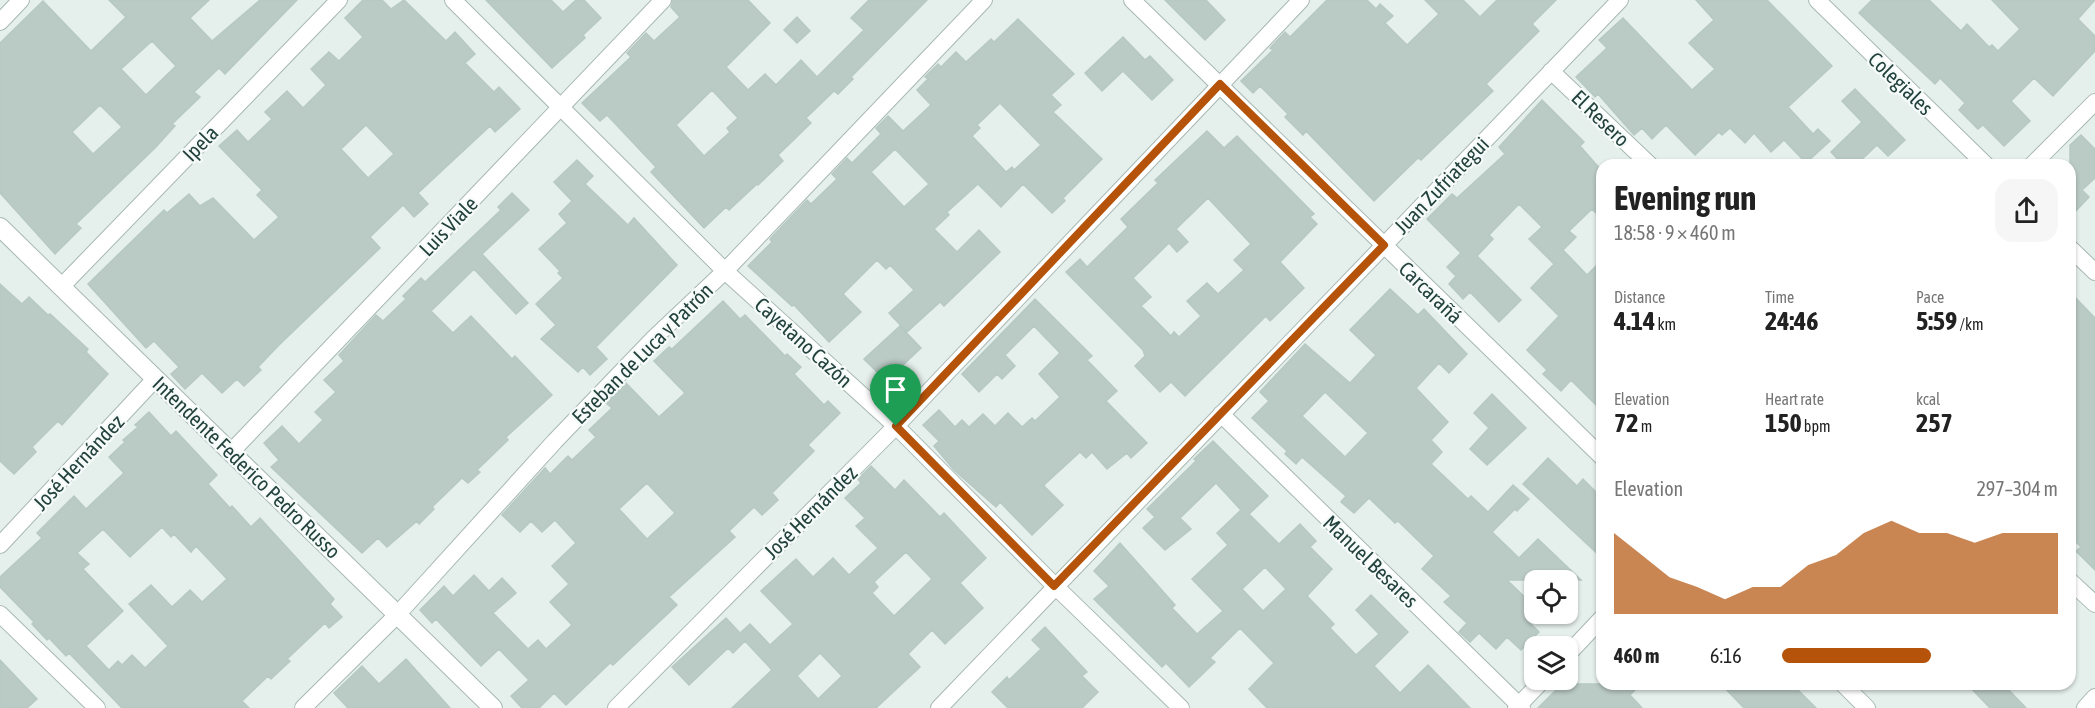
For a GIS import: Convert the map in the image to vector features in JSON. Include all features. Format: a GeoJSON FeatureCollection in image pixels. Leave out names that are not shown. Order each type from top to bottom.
{"type":"FeatureCollection","features":[{"type":"Feature","properties":{"kind":"street"},"geometry":{"type":"LineString","coordinates":[[0,22],[21,0]]}},
{"type":"Feature","properties":{"kind":"street","name":"Ipela"},"geometry":{"type":"LineString","coordinates":[[62,286],[339,0]]}},
{"type":"Feature","properties":{"kind":"street","name":"Cayetano Cazón"},"geometry":{"type":"LineString","coordinates":[[453,0],[725,271],[896,426],[1054,586],[1181,708]]}},
{"type":"Feature","properties":{"kind":"street","name":"Luis Viale"},"geometry":{"type":"LineString","coordinates":[[232,451],[663,0]]}},
{"type":"Feature","properties":{"kind":"street","name":"Esteban de Luca y Patrón"},"geometry":{"type":"LineString","coordinates":[[303,708],[397,615],[555,441],[654,338],[725,271],[984,0]]}},
{"type":"Feature","properties":{"kind":"street","name":"Carcarañá"},"geometry":{"type":"LineString","coordinates":[[1132,0],[1596,451]]}},
{"type":"Feature","properties":{"kind":"street","name":"José Hernández"},"geometry":{"type":"LineString","coordinates":[[616,708],[896,426],[1301,0]]}},
{"type":"Feature","properties":{"kind":"street","name":"Juan Zufriategui"},"geometry":{"type":"LineString","coordinates":[[939,708],[1620,0]]}},
{"type":"Feature","properties":{"kind":"street","name":"Colegiales"},"geometry":{"type":"LineString","coordinates":[[1817,0],[1980,159]]}},
{"type":"Feature","properties":{"kind":"street","name":"El Resero"},"geometry":{"type":"LineString","coordinates":[[1551,71],[1644,159]]}},
{"type":"Feature","properties":{"kind":"street"},"geometry":{"type":"LineString","coordinates":[[2038,159],[2095,102]]}},
{"type":"Feature","properties":{"kind":"street","name":"Intendente Federico Pedro Russo"},"geometry":{"type":"LineString","coordinates":[[0,227],[493,708]]}},
{"type":"Feature","properties":{"kind":"street"},"geometry":{"type":"LineString","coordinates":[[2076,254],[2095,272]]}},
{"type":"Feature","properties":{"kind":"street","name":"José Hernández"},"geometry":{"type":"LineString","coordinates":[[0,545],[155,379]]}},
{"type":"Feature","properties":{"kind":"street","name":"Manuel Besares"},"geometry":{"type":"LineString","coordinates":[[1221,414],[1519,707]]}},
{"type":"Feature","properties":{"kind":"street"},"geometry":{"type":"LineString","coordinates":[[2076,586],[2095,604]]}},
{"type":"Feature","properties":{"kind":"street"},"geometry":{"type":"LineString","coordinates":[[0,614],[97,708]]}},
{"type":"Feature","properties":{"kind":"street"},"geometry":{"type":"LineString","coordinates":[[1578,643],[1596,624]]}},
{"type":"Feature","properties":{"kind":"street"},"geometry":{"type":"LineString","coordinates":[[1519,707],[1534,690]]}},
{"type":"Feature","properties":{"kind":"street"},"geometry":{"type":"LineString","coordinates":[[1849,690],[1867,708]]}},
{"type":"Feature","properties":{"kind":"street"},"geometry":{"type":"LineString","coordinates":[[2085,708],[2095,698]]}},
{"type":"Feature","properties":{"kind":"building"},"geometry":{"type":"Polygon","coordinates":[[[109,0],[209,0],[190,18],[212,41],[260,0],[297,0],[225,74],[219,68],[194,92],[200,97],[172,124],[175,126],[155,148],[76,224],[81,228],[55,254],[0,193],[0,43],[43,1],[91,51],[126,17],[109,0]],[[152,41],[121,69],[146,95],[176,66],[152,41]],[[100,105],[72,132],[93,154],[122,127],[100,105]]]}},
{"type":"Feature","properties":{"kind":"building"},"geometry":{"type":"Polygon","coordinates":[[[363,0],[382,0],[391,9],[404,0],[446,41],[455,32],[475,54],[465,63],[494,92],[499,87],[520,109],[495,132],[490,126],[418,193],[428,204],[414,217],[403,205],[370,237],[380,248],[278,346],[258,367],[261,370],[244,386],[237,379],[222,393],[202,373],[185,389],[171,374],[179,367],[154,341],[146,348],[88,284],[164,210],[167,213],[189,194],[200,206],[213,198],[254,240],[279,217],[257,195],[262,190],[219,146],[237,130],[248,142],[272,119],[265,112],[287,91],[303,108],[326,85],[311,69],[329,52],[339,61],[363,37],[345,18],[363,0]],[[366,125],[341,149],[368,178],[394,154],[366,125]]]}},
{"type":"Feature","properties":{"kind":"building"},"geometry":{"type":"Polygon","coordinates":[[[486,0],[551,0],[563,12],[576,0],[584,0],[601,18],[583,35],[585,38],[552,68],[486,0]]]}},
{"type":"Feature","properties":{"kind":"building"},"geometry":{"type":"Polygon","coordinates":[[[673,0],[748,0],[770,23],[726,67],[748,90],[765,74],[776,85],[801,60],[817,77],[864,30],[851,18],[869,0],[927,0],[851,77],[853,79],[838,94],[834,91],[806,118],[811,123],[778,155],[783,161],[729,210],[726,207],[704,228],[651,172],[656,167],[607,115],[600,121],[582,103],[631,57],[627,53],[646,33],[654,41],[680,17],[671,7],[673,0]],[[712,90],[676,125],[704,156],[730,132],[727,128],[738,118],[712,90]]]}},
{"type":"Feature","properties":{"kind":"building"},"geometry":{"type":"Polygon","coordinates":[[[1165,0],[1206,0],[1225,20],[1205,40],[1165,0]]]}},
{"type":"Feature","properties":{"kind":"building"},"geometry":{"type":"Polygon","coordinates":[[[1327,0],[1367,0],[1376,9],[1380,4],[1393,16],[1385,23],[1407,45],[1439,14],[1425,0],[1463,0],[1480,17],[1497,0],[1556,0],[1532,24],[1539,31],[1486,84],[1493,91],[1374,201],[1306,131],[1303,135],[1285,117],[1288,114],[1260,86],[1253,93],[1241,81],[1273,50],[1270,48],[1285,32],[1290,37],[1327,0]]]}},
{"type":"Feature","properties":{"kind":"building"},"geometry":{"type":"Polygon","coordinates":[[[1696,0],[1767,0],[1832,66],[1788,107],[1813,134],[1818,129],[1830,141],[1810,159],[1802,159],[1784,140],[1771,152],[1754,133],[1745,143],[1730,128],[1722,135],[1719,132],[1695,155],[1666,125],[1652,139],[1642,128],[1634,135],[1598,94],[1595,97],[1576,77],[1607,48],[1599,40],[1623,18],[1692,90],[1715,69],[1689,43],[1714,20],[1696,0]]]}},
{"type":"Feature","properties":{"kind":"building"},"geometry":{"type":"Polygon","coordinates":[[[1872,0],[1929,0],[1961,31],[1967,24],[1989,47],[1992,45],[1998,51],[2020,29],[1992,0],[2095,0],[2078,19],[2095,36],[2095,51],[2053,96],[2034,78],[2011,101],[2030,121],[2004,146],[1983,125],[1978,129],[1959,110],[1965,103],[1940,78],[1935,84],[1859,13],[1872,0]]]}},
{"type":"Feature","properties":{"kind":"building"},"geometry":{"type":"Polygon","coordinates":[[[797,17],[810,31],[797,43],[784,30],[797,17]]]}},
{"type":"Feature","properties":{"kind":"building"},"geometry":{"type":"Polygon","coordinates":[[[1018,19],[1074,74],[1051,95],[1061,105],[1053,112],[1102,159],[1063,198],[1065,201],[1052,213],[1023,184],[1001,207],[978,184],[947,212],[949,215],[934,229],[957,252],[979,230],[1000,252],[944,306],[940,302],[907,332],[889,313],[914,290],[890,265],[886,269],[877,260],[843,294],[861,312],[829,342],[794,305],[792,306],[748,266],[772,242],[770,239],[807,200],[811,204],[837,179],[832,174],[847,158],[852,163],[881,134],[876,128],[888,116],[903,131],[931,105],[917,90],[928,79],[925,77],[938,64],[941,67],[956,52],[966,62],[991,39],[994,42],[1018,19]],[[1000,103],[977,125],[980,128],[972,136],[1006,172],[1012,167],[1014,170],[1041,145],[1000,103]],[[895,149],[871,172],[904,207],[929,184],[895,149]]]}},
{"type":"Feature","properties":{"kind":"building"},"geometry":{"type":"Polygon","coordinates":[[[1123,37],[1145,60],[1150,56],[1173,80],[1152,100],[1123,71],[1102,91],[1085,73],[1123,37]]]}},
{"type":"Feature","properties":{"kind":"building"},"geometry":{"type":"Polygon","coordinates":[[[1855,89],[1905,140],[1888,156],[1877,145],[1862,159],[1837,159],[1831,152],[1862,122],[1842,101],[1855,89]]]}},
{"type":"Feature","properties":{"kind":"building"},"geometry":{"type":"Polygon","coordinates":[[[1542,100],[1584,142],[1580,146],[1596,164],[1596,213],[1592,209],[1569,231],[1576,237],[1563,250],[1587,275],[1596,266],[1596,405],[1571,380],[1561,391],[1543,374],[1547,370],[1527,350],[1559,316],[1531,288],[1554,264],[1529,239],[1542,227],[1519,204],[1489,235],[1493,239],[1477,256],[1521,300],[1499,322],[1470,292],[1463,299],[1449,284],[1456,276],[1447,267],[1461,253],[1427,219],[1452,194],[1457,198],[1505,154],[1499,147],[1542,100]]]}},
{"type":"Feature","properties":{"kind":"building"},"geometry":{"type":"Polygon","coordinates":[[[1207,131],[1224,148],[1237,136],[1314,214],[1310,217],[1317,224],[1280,262],[1304,288],[1270,321],[1266,316],[1185,396],[1171,382],[1160,392],[1135,366],[1145,356],[1143,350],[1066,272],[1080,259],[1087,267],[1128,227],[1121,219],[1158,183],[1155,180],[1207,131]],[[1208,198],[1176,229],[1188,242],[1177,252],[1169,243],[1133,278],[1151,297],[1141,306],[1171,336],[1174,332],[1179,337],[1201,316],[1187,301],[1207,283],[1218,294],[1244,270],[1234,260],[1251,244],[1208,198]]]}},
{"type":"Feature","properties":{"kind":"building"},"geometry":{"type":"Polygon","coordinates":[[[2081,135],[2095,149],[2095,178],[2082,190],[2089,197],[2076,211],[2076,159],[2070,159],[2070,145],[2081,135]]]}},
{"type":"Feature","properties":{"kind":"building"},"geometry":{"type":"Polygon","coordinates":[[[577,160],[593,176],[585,184],[628,225],[634,218],[677,265],[596,347],[607,359],[590,375],[583,367],[578,372],[541,339],[556,325],[536,304],[563,278],[558,273],[560,271],[539,249],[567,223],[559,214],[572,201],[554,182],[577,160]]]}},
{"type":"Feature","properties":{"kind":"building"},"geometry":{"type":"Polygon","coordinates":[[[512,193],[529,210],[482,254],[528,303],[516,314],[474,269],[431,311],[453,333],[471,316],[512,359],[515,356],[552,395],[506,437],[508,440],[477,470],[480,472],[468,483],[462,478],[432,507],[434,509],[419,524],[417,521],[387,547],[378,538],[362,553],[271,467],[279,460],[264,443],[282,426],[299,444],[323,420],[315,412],[336,392],[324,380],[344,361],[339,355],[376,315],[383,321],[406,299],[403,296],[421,278],[425,282],[501,210],[498,207],[512,193]]]}},
{"type":"Feature","properties":{"kind":"building"},"geometry":{"type":"Polygon","coordinates":[[[0,284],[22,304],[29,297],[48,315],[50,314],[88,349],[86,352],[108,374],[62,425],[58,421],[32,447],[36,452],[14,474],[0,461],[0,284]]]}},
{"type":"Feature","properties":{"kind":"building"},"geometry":{"type":"Polygon","coordinates":[[[1390,289],[1418,315],[1424,309],[1467,354],[1449,373],[1439,363],[1416,388],[1448,422],[1431,440],[1442,452],[1431,464],[1468,499],[1471,496],[1488,512],[1513,485],[1529,499],[1517,511],[1515,509],[1492,532],[1519,558],[1538,539],[1571,570],[1524,570],[1524,580],[1507,580],[1524,596],[1524,624],[1531,624],[1539,632],[1535,636],[1524,636],[1524,647],[1521,650],[1507,637],[1496,649],[1479,633],[1470,642],[1459,632],[1467,623],[1444,602],[1451,596],[1422,569],[1434,556],[1398,521],[1395,523],[1369,498],[1354,513],[1341,502],[1346,496],[1302,457],[1296,464],[1285,454],[1287,451],[1252,418],[1269,401],[1260,392],[1305,344],[1350,383],[1376,355],[1350,330],[1390,289]],[[1325,392],[1302,416],[1345,457],[1368,433],[1325,392]]]}},
{"type":"Feature","properties":{"kind":"building"},"geometry":{"type":"Polygon","coordinates":[[[2076,298],[2095,318],[2095,570],[2076,551],[2081,547],[2076,542],[2076,298]]]}},
{"type":"Feature","properties":{"kind":"building"},"geometry":{"type":"Polygon","coordinates":[[[1035,299],[1092,356],[1087,360],[1117,391],[1106,401],[1147,443],[1131,458],[1127,453],[1107,469],[1092,452],[1086,458],[1080,452],[1045,484],[1044,486],[1063,505],[1032,535],[1000,502],[996,507],[954,470],[934,446],[939,441],[923,425],[939,410],[955,427],[962,420],[969,427],[983,414],[995,426],[1008,413],[1022,427],[1032,418],[1035,421],[1060,397],[1039,374],[1060,353],[1034,326],[1005,355],[1015,366],[1002,379],[997,374],[979,392],[962,374],[1035,299]]]}},
{"type":"Feature","properties":{"kind":"building"},"geometry":{"type":"Polygon","coordinates":[[[723,301],[740,319],[745,315],[785,356],[787,354],[801,367],[794,374],[824,405],[828,401],[840,413],[808,445],[814,451],[772,493],[778,500],[762,515],[754,507],[729,531],[735,537],[669,597],[677,605],[613,665],[610,663],[566,705],[554,693],[539,708],[522,708],[511,696],[529,680],[499,649],[481,666],[436,619],[432,623],[420,610],[444,586],[453,596],[474,575],[489,591],[502,578],[516,593],[493,613],[528,649],[538,640],[546,649],[572,625],[550,602],[569,584],[552,566],[576,543],[555,520],[542,532],[531,521],[520,532],[502,515],[545,468],[550,474],[568,456],[572,460],[596,437],[589,430],[612,408],[606,403],[626,383],[659,417],[685,393],[654,361],[669,347],[672,349],[723,301]],[[647,483],[619,509],[647,539],[675,513],[647,483]]]}},
{"type":"Feature","properties":{"kind":"building"},"geometry":{"type":"Polygon","coordinates":[[[900,326],[921,348],[902,366],[919,384],[905,397],[879,370],[877,372],[864,359],[900,326]]]}},
{"type":"Feature","properties":{"kind":"building"},"geometry":{"type":"Polygon","coordinates":[[[1492,394],[1526,428],[1487,465],[1470,449],[1489,428],[1474,413],[1492,394]]]}},
{"type":"Feature","properties":{"kind":"building"},"geometry":{"type":"Polygon","coordinates":[[[149,412],[171,436],[176,431],[217,475],[208,484],[251,527],[260,518],[334,599],[330,604],[342,617],[329,628],[325,623],[287,659],[290,661],[271,679],[268,676],[242,701],[249,708],[122,708],[69,653],[66,656],[49,638],[47,640],[32,624],[34,622],[0,587],[0,577],[42,538],[37,533],[74,496],[86,509],[124,473],[109,457],[138,427],[135,425],[149,412]],[[162,527],[130,557],[103,529],[77,553],[89,564],[83,569],[123,611],[86,646],[109,670],[118,661],[122,665],[132,655],[145,668],[168,646],[129,604],[151,585],[172,607],[190,590],[202,602],[227,579],[196,546],[191,552],[174,534],[171,537],[162,527]]]}},
{"type":"Feature","properties":{"kind":"building"},"geometry":{"type":"Polygon","coordinates":[[[1213,441],[1268,496],[1249,514],[1279,544],[1300,524],[1316,541],[1310,547],[1332,569],[1307,596],[1334,624],[1330,628],[1356,655],[1379,634],[1356,610],[1371,595],[1408,632],[1374,666],[1400,693],[1428,665],[1470,708],[1267,708],[1249,689],[1274,663],[1240,628],[1210,658],[1215,662],[1189,687],[1166,663],[1162,667],[1094,599],[1109,586],[1094,571],[1120,543],[1175,605],[1172,608],[1197,634],[1223,611],[1192,579],[1228,545],[1217,533],[1241,510],[1216,483],[1180,518],[1191,529],[1165,550],[1143,528],[1155,517],[1147,509],[1196,461],[1194,459],[1213,441]],[[1265,567],[1242,589],[1263,611],[1286,589],[1265,567]]]}},
{"type":"Feature","properties":{"kind":"building"},"geometry":{"type":"Polygon","coordinates":[[[1548,458],[1577,486],[1583,479],[1596,492],[1596,552],[1523,484],[1548,458]]]}},
{"type":"Feature","properties":{"kind":"building"},"geometry":{"type":"Polygon","coordinates":[[[871,466],[895,490],[904,480],[940,517],[944,513],[986,558],[960,583],[983,608],[945,644],[932,630],[908,654],[920,667],[876,708],[732,708],[772,670],[745,641],[733,653],[728,648],[689,685],[672,667],[726,618],[740,633],[750,624],[770,645],[793,624],[761,591],[796,559],[813,577],[833,558],[849,575],[878,548],[856,526],[865,518],[845,498],[861,483],[858,479],[871,466]],[[906,552],[874,582],[878,587],[872,593],[894,616],[932,579],[906,552]],[[820,653],[797,676],[818,699],[842,676],[820,653]]]}},
{"type":"Feature","properties":{"kind":"building"},"geometry":{"type":"Polygon","coordinates":[[[1045,627],[1087,672],[1082,676],[1098,692],[1082,708],[1008,708],[992,692],[1007,677],[1009,680],[1041,649],[1032,640],[1045,627]]]}},
{"type":"Feature","properties":{"kind":"building"},"geometry":{"type":"Polygon","coordinates":[[[406,659],[450,708],[348,708],[334,693],[362,666],[379,684],[406,659]]]}},
{"type":"Feature","properties":{"kind":"building"},"geometry":{"type":"Polygon","coordinates":[[[0,660],[37,699],[27,708],[0,708],[0,660]]]}},
{"type":"Feature","properties":{"kind":"building"},"geometry":{"type":"Polygon","coordinates":[[[1578,684],[1596,684],[1596,690],[1635,690],[1630,695],[1642,708],[1538,708],[1556,690],[1578,690],[1578,684]]]}},
{"type":"Feature","properties":{"kind":"building"},"geometry":{"type":"Polygon","coordinates":[[[1727,690],[1798,690],[1816,708],[1744,708],[1727,690]]]}},
{"type":"Feature","properties":{"kind":"building"},"geometry":{"type":"Polygon","coordinates":[[[1973,690],[2009,690],[2026,708],[1990,708],[1973,690]]]}},
{"type":"Feature","properties":{"kind":"route"},"geometry":{"type":"LineString","coordinates":[[1220,84],[1384,245],[1054,586],[896,426],[1220,84]]}}]}
